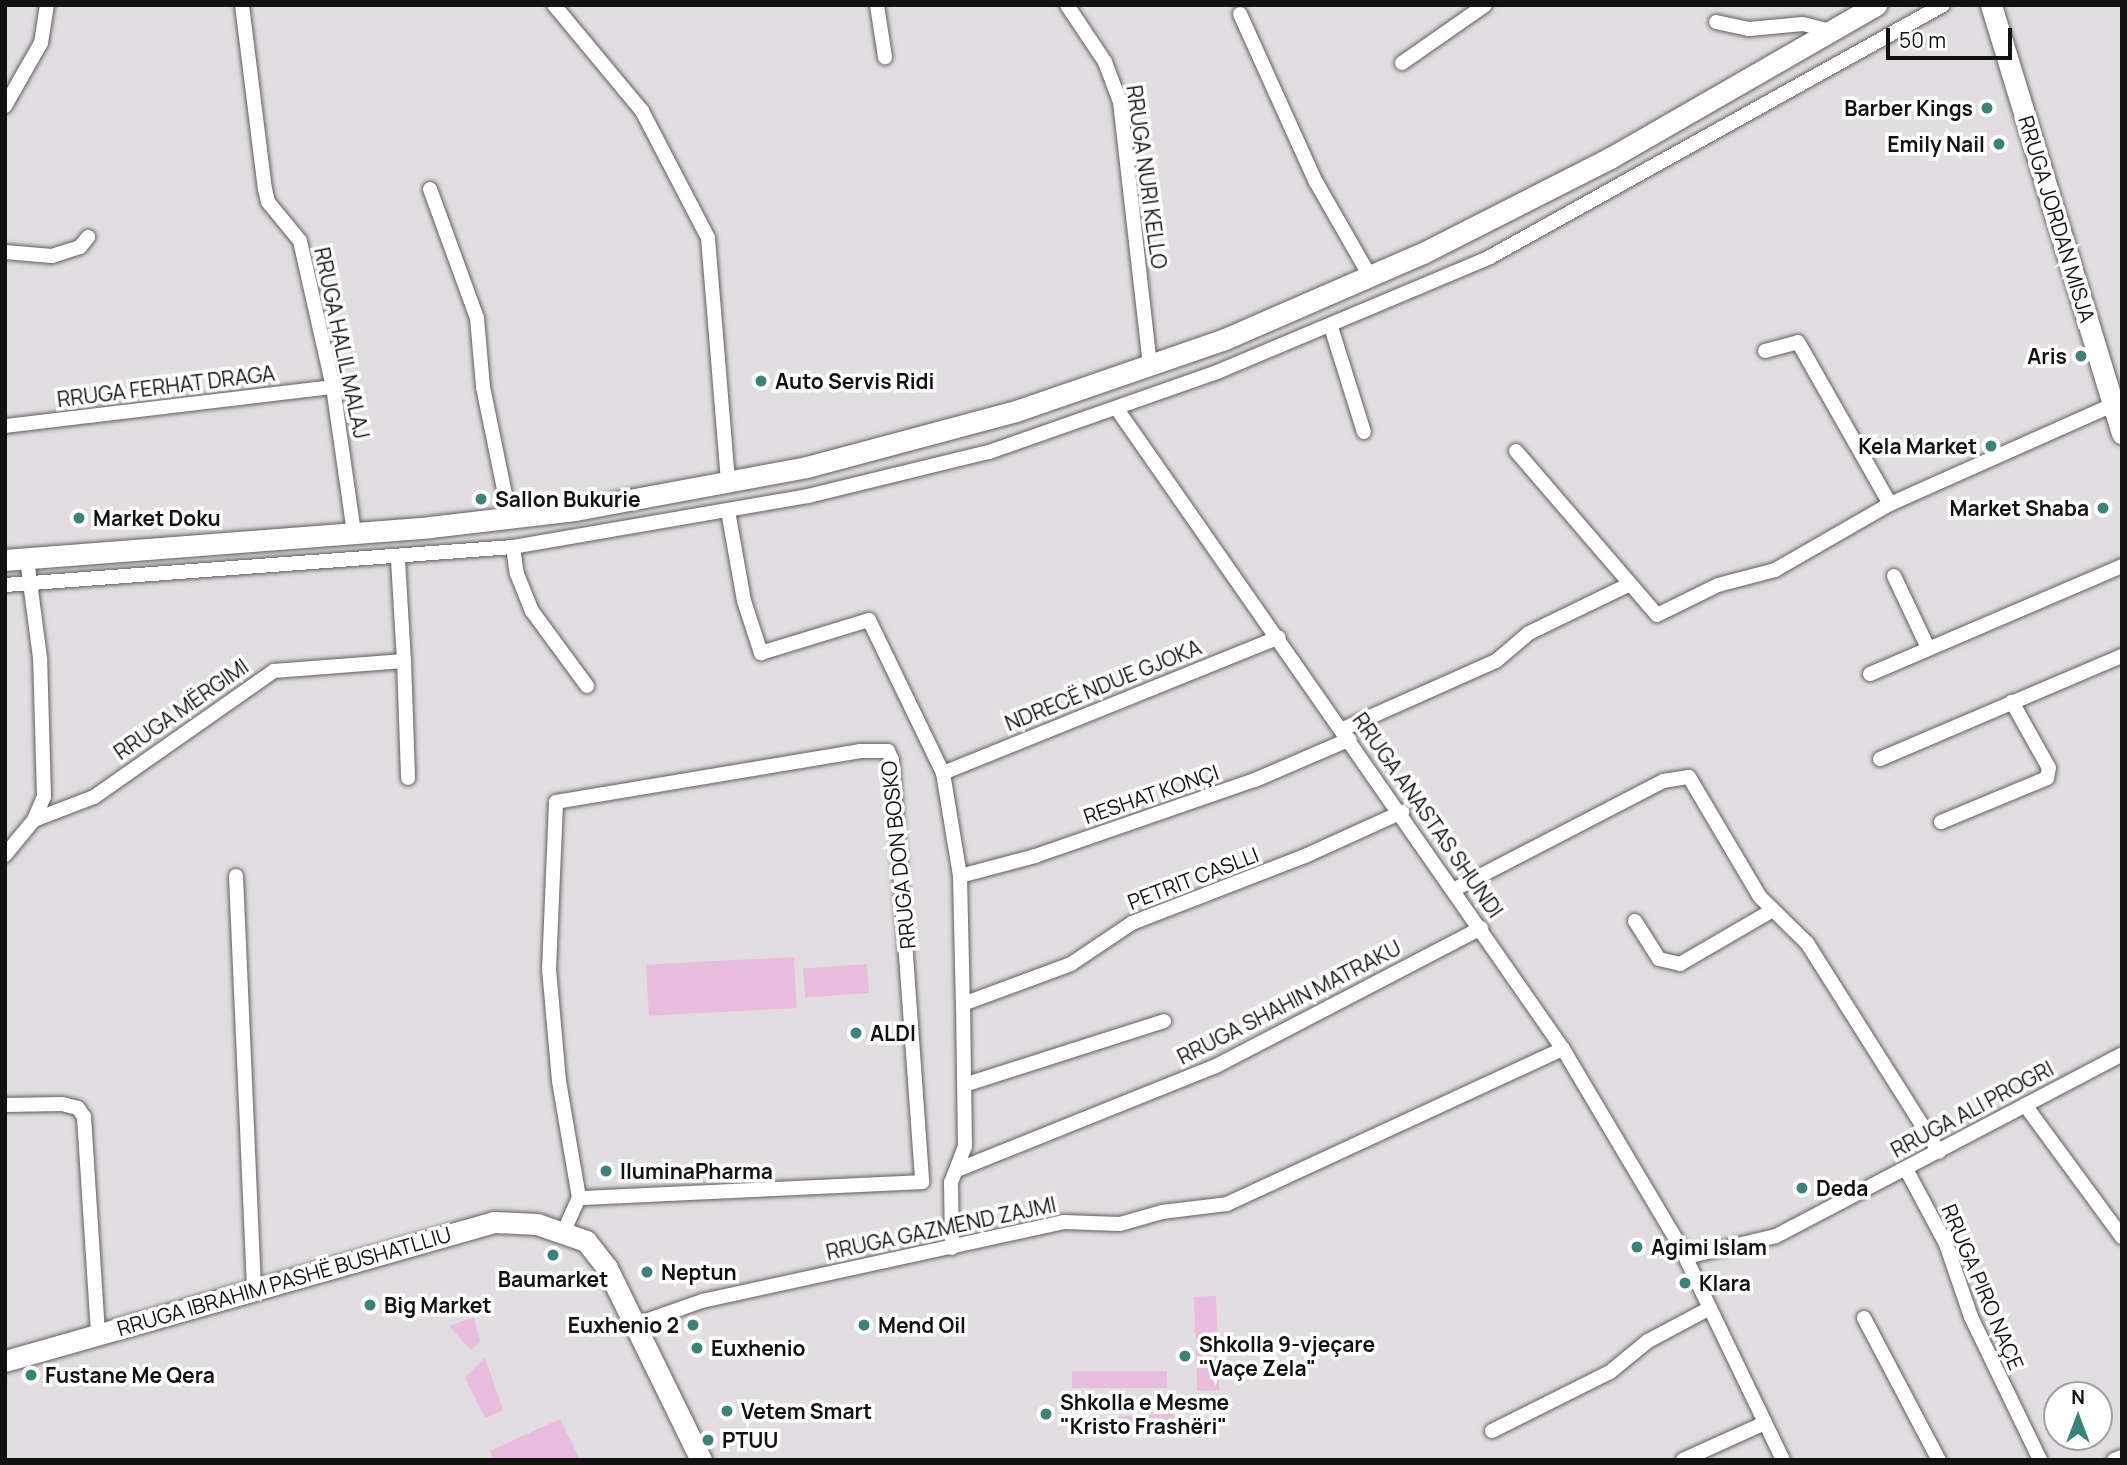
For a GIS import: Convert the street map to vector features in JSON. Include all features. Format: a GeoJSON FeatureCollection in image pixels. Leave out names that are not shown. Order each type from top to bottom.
{"type":"FeatureCollection","features":[{"type":"Feature","properties":{"kind":"street"},"geometry":{"type":"LineString","coordinates":[[5,106],[41,43],[47,5]]}},
{"type":"Feature","properties":{"kind":"street","name":"RRUGA HALIL MALAJ"},"geometry":{"type":"LineString","coordinates":[[243,5],[265,189],[268,202],[299,241],[333,387],[354,533]]}},
{"type":"Feature","properties":{"kind":"street"},"geometry":{"type":"LineString","coordinates":[[554,5],[642,111],[708,238],[728,483]]}},
{"type":"Feature","properties":{"kind":"street"},"geometry":{"type":"LineString","coordinates":[[877,5],[885,57]]}},
{"type":"Feature","properties":{"kind":"street","name":"RRUGA NURI KELLO"},"geometry":{"type":"LineString","coordinates":[[1067,5],[1105,62],[1120,102],[1150,367]]}},
{"type":"Feature","properties":{"kind":"street"},"geometry":{"type":"LineString","coordinates":[[1402,63],[1485,5]]}},
{"type":"Feature","properties":{"kind":"street"},"geometry":{"type":"LineString","coordinates":[[5,560],[510,519],[728,483],[917,439],[1150,367],[1371,278],[1544,193],[1876,5]]}},
{"type":"Feature","properties":{"kind":"street"},"geometry":{"type":"LineString","coordinates":[[5,585],[398,559],[513,547],[728,511],[894,477],[1117,409],[1331,327],[1559,221],[1943,5]]}},
{"type":"Feature","properties":{"kind":"street","name":"RRUGA JORDAN MISJA"},"geometry":{"type":"LineString","coordinates":[[1991,5],[2117,403],[2122,433]]}},
{"type":"Feature","properties":{"kind":"street"},"geometry":{"type":"LineString","coordinates":[[1240,14],[1316,182],[1371,278]]}},
{"type":"Feature","properties":{"kind":"street"},"geometry":{"type":"LineString","coordinates":[[1716,22],[1749,29],[1803,24],[1831,31]]}},
{"type":"Feature","properties":{"kind":"street"},"geometry":{"type":"LineString","coordinates":[[430,189],[477,318],[483,387],[510,519]]}},
{"type":"Feature","properties":{"kind":"street"},"geometry":{"type":"LineString","coordinates":[[5,253],[52,256],[80,247],[88,237]]}},
{"type":"Feature","properties":{"kind":"street"},"geometry":{"type":"LineString","coordinates":[[1331,327],[1364,432]]}},
{"type":"Feature","properties":{"kind":"street"},"geometry":{"type":"LineString","coordinates":[[1765,351],[1798,342],[1890,504]]}},
{"type":"Feature","properties":{"kind":"street","name":"RRUGA FERHAT DRAGA"},"geometry":{"type":"LineString","coordinates":[[5,426],[333,387]]}},
{"type":"Feature","properties":{"kind":"street"},"geometry":{"type":"LineString","coordinates":[[1517,451],[1657,615],[1718,584],[1775,570],[1890,504],[2117,403]]}},
{"type":"Feature","properties":{"kind":"street","name":"RRUGA ANASTAS SHUNDI"},"geometry":{"type":"LineString","coordinates":[[1117,409],[1402,812],[1563,1049],[1686,1257],[1783,1460]]}},
{"type":"Feature","properties":{"kind":"street"},"geometry":{"type":"LineString","coordinates":[[728,511],[744,601],[761,653],[869,620],[943,773],[960,876],[963,1004],[965,1146],[949,1198],[952,1248]]}},
{"type":"Feature","properties":{"kind":"street"},"geometry":{"type":"LineString","coordinates":[[513,547],[517,574],[532,611],[587,686]]}},
{"type":"Feature","properties":{"kind":"street"},"geometry":{"type":"LineString","coordinates":[[5,855],[34,820],[45,785],[40,658],[27,559]]}},
{"type":"Feature","properties":{"kind":"street"},"geometry":{"type":"LineString","coordinates":[[398,559],[408,778]]}},
{"type":"Feature","properties":{"kind":"street"},"geometry":{"type":"LineString","coordinates":[[1870,674],[2122,566]]}},
{"type":"Feature","properties":{"kind":"street"},"geometry":{"type":"LineString","coordinates":[[1894,576],[1928,649]]}},
{"type":"Feature","properties":{"kind":"street","name":"RESHAT KONÇI"},"geometry":{"type":"LineString","coordinates":[[960,876],[1177,808],[1347,734],[1496,661],[1529,633],[1630,584]]}},
{"type":"Feature","properties":{"kind":"street","name":"NDRECË NDUE GJOKA"},"geometry":{"type":"LineString","coordinates":[[943,773],[1279,637]]}},
{"type":"Feature","properties":{"kind":"street"},"geometry":{"type":"LineString","coordinates":[[1880,759],[2122,656]]}},
{"type":"Feature","properties":{"kind":"street","name":"RRUGA MËRGIMI"},"geometry":{"type":"LineString","coordinates":[[34,820],[94,797],[274,671],[404,661]]}},
{"type":"Feature","properties":{"kind":"street"},"geometry":{"type":"LineString","coordinates":[[1941,822],[2047,778],[2049,768],[2012,702]]}},
{"type":"Feature","properties":{"kind":"street","name":"RRUGA DON BOSKO"},"geometry":{"type":"LineString","coordinates":[[888,751],[899,817],[922,1182],[579,1198],[559,1082],[549,970],[556,802],[888,751]]}},
{"type":"Feature","properties":{"kind":"street"},"geometry":{"type":"LineString","coordinates":[[1455,889],[1664,781],[1689,777],[1771,911],[1807,943],[1939,1152]]}},
{"type":"Feature","properties":{"kind":"street","name":"PETRIT CASLLI"},"geometry":{"type":"LineString","coordinates":[[963,1004],[1071,964],[1132,923],[1281,866],[1402,812]]}},
{"type":"Feature","properties":{"kind":"street"},"geometry":{"type":"LineString","coordinates":[[236,876],[254,1289]]}},
{"type":"Feature","properties":{"kind":"street"},"geometry":{"type":"LineString","coordinates":[[1635,921],[1659,959],[1680,964],[1771,911]]}},
{"type":"Feature","properties":{"kind":"street","name":"RRUGA SHAHIN MATRAKU"},"geometry":{"type":"LineString","coordinates":[[957,1170],[1216,1066],[1481,928]]}},
{"type":"Feature","properties":{"kind":"street"},"geometry":{"type":"LineString","coordinates":[[964,1085],[1164,1021]]}},
{"type":"Feature","properties":{"kind":"street","name":"RRUGA GAZMEND ZAJMI"},"geometry":{"type":"LineString","coordinates":[[635,1325],[702,1301],[1063,1222],[1120,1224],[1234,1201],[1563,1049]]}},
{"type":"Feature","properties":{"kind":"street","name":"RRUGA ALI PROGRI"},"geometry":{"type":"LineString","coordinates":[[1686,1257],[1776,1236],[2122,1054]]}},
{"type":"Feature","properties":{"kind":"street"},"geometry":{"type":"LineString","coordinates":[[5,1105],[62,1104],[78,1108],[84,1117],[98,1334]]}},
{"type":"Feature","properties":{"kind":"street"},"geometry":{"type":"LineString","coordinates":[[2025,1105],[2122,1237]]}},
{"type":"Feature","properties":{"kind":"street","name":"RRUGA PIRO NAÇE"},"geometry":{"type":"LineString","coordinates":[[1906,1169],[1946,1244],[1971,1317],[2040,1460]]}},
{"type":"Feature","properties":{"kind":"street"},"geometry":{"type":"LineString","coordinates":[[579,1198],[564,1231],[586,1241],[607,1268],[701,1460]]}},
{"type":"Feature","properties":{"kind":"street","name":"RRUGA IBRAHIM PASHË BUSHATLLIU"},"geometry":{"type":"LineString","coordinates":[[5,1361],[494,1222],[564,1231]]}},
{"type":"Feature","properties":{"kind":"street"},"geometry":{"type":"LineString","coordinates":[[1492,1431],[1610,1372],[1648,1341],[1710,1308]]}},
{"type":"Feature","properties":{"kind":"street"},"geometry":{"type":"LineString","coordinates":[[1864,1318],[1939,1460]]}},
{"type":"Feature","properties":{"kind":"street"},"geometry":{"type":"LineString","coordinates":[[1683,1460],[1765,1423]]}},
{"type":"Feature","properties":{"kind":"street"},"geometry":{"type":"LineString","coordinates":[[2114,1460],[2122,1457]]}},
{"type":"Feature","properties":{"kind":"shaded area"},"geometry":{"type":"Polygon","coordinates":[[[794,957],[797,1008],[649,1016],[646,965],[794,957]]]}},
{"type":"Feature","properties":{"kind":"shaded area"},"geometry":{"type":"Polygon","coordinates":[[[867,964],[869,993],[805,997],[803,968],[867,964]]]}},
{"type":"Feature","properties":{"kind":"shaded area"},"geometry":{"type":"Polygon","coordinates":[[[1216,1296],[1219,1390],[1197,1391],[1194,1297],[1216,1296]]]}},
{"type":"Feature","properties":{"kind":"shaded area"},"geometry":{"type":"Polygon","coordinates":[[[474,1317],[480,1342],[471,1350],[449,1326],[474,1317]]]}},
{"type":"Feature","properties":{"kind":"shaded area"},"geometry":{"type":"Polygon","coordinates":[[[485,1358],[503,1410],[485,1418],[465,1378],[485,1358]]]}},
{"type":"Feature","properties":{"kind":"shaded area"},"geometry":{"type":"Polygon","coordinates":[[[1072,1371],[1167,1371],[1167,1388],[1072,1388],[1072,1371]]]}},
{"type":"Feature","properties":{"kind":"shaded area"},"geometry":{"type":"Polygon","coordinates":[[[1174,1413],[1175,1427],[1068,1434],[1067,1420],[1174,1413]]]}},
{"type":"Feature","properties":{"kind":"shaded area"},"geometry":{"type":"Polygon","coordinates":[[[560,1419],[580,1460],[494,1460],[490,1451],[560,1419]]]}},
{"type":"Feature","properties":{"kind":"place","name":"Barber Kings"},"geometry":{"type":"Point","coordinates":[1987,108]}},
{"type":"Feature","properties":{"kind":"place","name":"Emily Nail"},"geometry":{"type":"Point","coordinates":[1999,144]}},
{"type":"Feature","properties":{"kind":"place","name":"Aris"},"geometry":{"type":"Point","coordinates":[2081,356]}},
{"type":"Feature","properties":{"kind":"place","name":"Auto Servis Ridi"},"geometry":{"type":"Point","coordinates":[761,381]}},
{"type":"Feature","properties":{"kind":"place","name":"Kela Market"},"geometry":{"type":"Point","coordinates":[1991,446]}},
{"type":"Feature","properties":{"kind":"place","name":"Sallon Bukurie"},"geometry":{"type":"Point","coordinates":[481,499]}},
{"type":"Feature","properties":{"kind":"place","name":"Market Shaba"},"geometry":{"type":"Point","coordinates":[2103,508]}},
{"type":"Feature","properties":{"kind":"place","name":"Market Doku"},"geometry":{"type":"Point","coordinates":[79,518]}},
{"type":"Feature","properties":{"kind":"place","name":"ALDI"},"geometry":{"type":"Point","coordinates":[856,1033]}},
{"type":"Feature","properties":{"kind":"place","name":"IluminaPharma"},"geometry":{"type":"Point","coordinates":[606,1171]}},
{"type":"Feature","properties":{"kind":"place","name":"Deda"},"geometry":{"type":"Point","coordinates":[1802,1188]}},
{"type":"Feature","properties":{"kind":"place","name":"Agimi Islam"},"geometry":{"type":"Point","coordinates":[1637,1247]}},
{"type":"Feature","properties":{"kind":"place","name":"Baumarket"},"geometry":{"type":"Point","coordinates":[553,1255]}},
{"type":"Feature","properties":{"kind":"place","name":"Neptun"},"geometry":{"type":"Point","coordinates":[647,1272]}},
{"type":"Feature","properties":{"kind":"place","name":"Klara"},"geometry":{"type":"Point","coordinates":[1685,1283]}},
{"type":"Feature","properties":{"kind":"place","name":"Big Market"},"geometry":{"type":"Point","coordinates":[370,1305]}},
{"type":"Feature","properties":{"kind":"place","name":"Euxhenio 2"},"geometry":{"type":"Point","coordinates":[693,1325]}},
{"type":"Feature","properties":{"kind":"place","name":"Mend Oil"},"geometry":{"type":"Point","coordinates":[864,1325]}},
{"type":"Feature","properties":{"kind":"place","name":"Euxhenio"},"geometry":{"type":"Point","coordinates":[697,1348]}},
{"type":"Feature","properties":{"kind":"place","name":"Shkolla 9-vjeçare \"Vaçe Zela\""},"geometry":{"type":"Point","coordinates":[1185,1356]}},
{"type":"Feature","properties":{"kind":"place","name":"Fustane Me Qera"},"geometry":{"type":"Point","coordinates":[31,1375]}},
{"type":"Feature","properties":{"kind":"place","name":"Vetem Smart"},"geometry":{"type":"Point","coordinates":[727,1411]}},
{"type":"Feature","properties":{"kind":"place","name":"Shkolla e Mesme \"Kristo Frashëri\""},"geometry":{"type":"Point","coordinates":[1046,1414]}},
{"type":"Feature","properties":{"kind":"place","name":"PTUU"},"geometry":{"type":"Point","coordinates":[708,1440]}}]}
